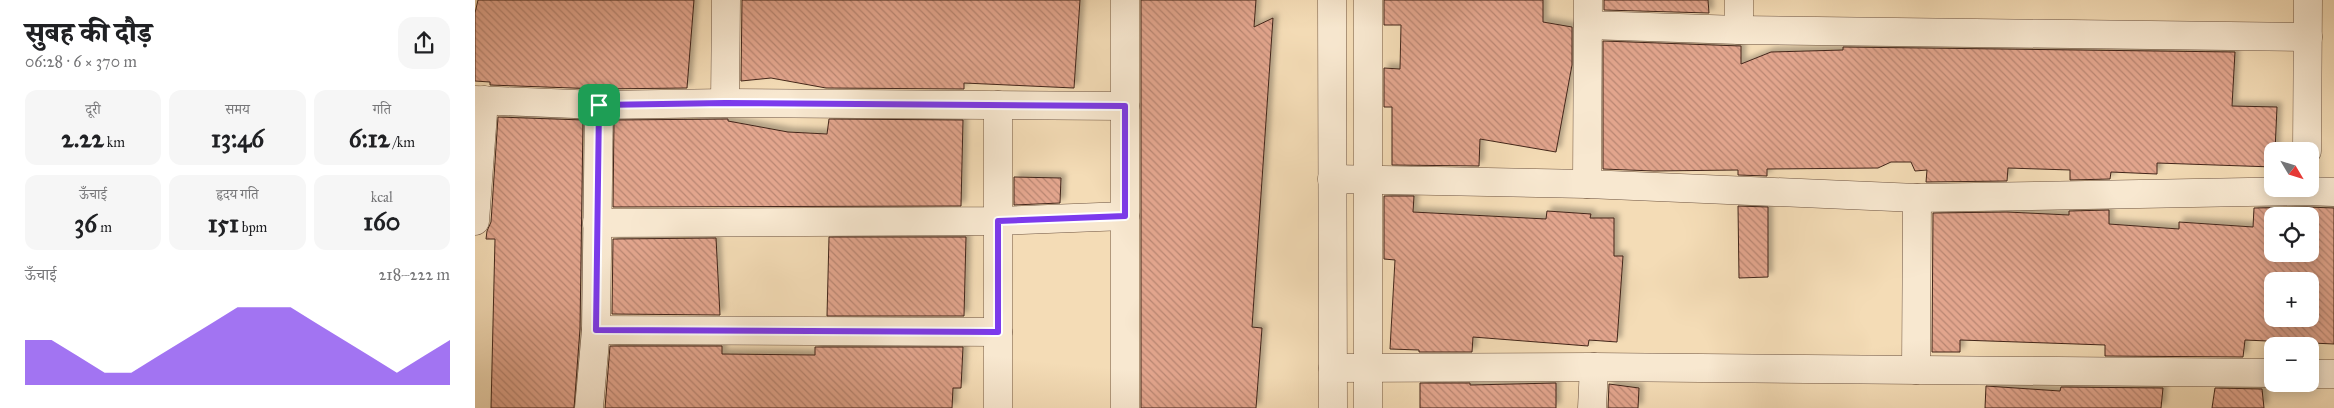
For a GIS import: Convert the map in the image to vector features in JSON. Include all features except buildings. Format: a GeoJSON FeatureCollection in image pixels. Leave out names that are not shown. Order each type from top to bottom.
{"type":"FeatureCollection","features":[{"type":"Feature","properties":{"kind":"street"},"geometry":{"type":"LineString","coordinates":[[725,103],[726,0]]}},
{"type":"Feature","properties":{"kind":"street"},"geometry":{"type":"LineString","coordinates":[[1125,0],[1125,408]]}},
{"type":"Feature","properties":{"kind":"street"},"geometry":{"type":"LineString","coordinates":[[1331,0],[1333,408]]}},
{"type":"Feature","properties":{"kind":"street"},"geometry":{"type":"LineString","coordinates":[[1368,0],[1368,408]]}},
{"type":"Feature","properties":{"kind":"street"},"geometry":{"type":"LineString","coordinates":[[1739,0],[1739,30]]}},
{"type":"Feature","properties":{"kind":"street"},"geometry":{"type":"LineString","coordinates":[[2307,142],[2308,0]]}},
{"type":"Feature","properties":{"kind":"street"},"geometry":{"type":"LineString","coordinates":[[1587,184],[1588,13],[1739,30],[2308,37]]}},
{"type":"Feature","properties":{"kind":"street"},"geometry":{"type":"LineString","coordinates":[[475,221],[479,100],[599,105],[725,103],[1125,106]]}},
{"type":"Feature","properties":{"kind":"street"},"geometry":{"type":"LineString","coordinates":[[589,408],[596,330],[599,105]]}},
{"type":"Feature","properties":{"kind":"street"},"geometry":{"type":"LineString","coordinates":[[998,105],[998,408]]}},
{"type":"Feature","properties":{"kind":"street"},"geometry":{"type":"LineString","coordinates":[[1332,179],[1587,184],[1917,198],[2264,191]]}},
{"type":"Feature","properties":{"kind":"street"},"geometry":{"type":"LineString","coordinates":[[2319,191],[2334,192]]}},
{"type":"Feature","properties":{"kind":"street"},"geometry":{"type":"LineString","coordinates":[[1916,370],[1917,198]]}},
{"type":"Feature","properties":{"kind":"street"},"geometry":{"type":"LineString","coordinates":[[597,222],[998,221],[1125,216]]}},
{"type":"Feature","properties":{"kind":"street"},"geometry":{"type":"LineString","coordinates":[[596,330],[998,332]]}},
{"type":"Feature","properties":{"kind":"street"},"geometry":{"type":"LineString","coordinates":[[1333,368],[1594,367],[2264,373]]}},
{"type":"Feature","properties":{"kind":"street"},"geometry":{"type":"LineString","coordinates":[[1592,408],[1594,367]]}},
{"type":"Feature","properties":{"kind":"street"},"geometry":{"type":"LineString","coordinates":[[2319,374],[2334,374]]}},
{"type":"Feature","properties":{"kind":"route"},"geometry":{"type":"LineString","coordinates":[[725,103],[1125,106],[1125,216],[998,221],[998,332],[596,330],[599,105],[725,103]]}}]}
